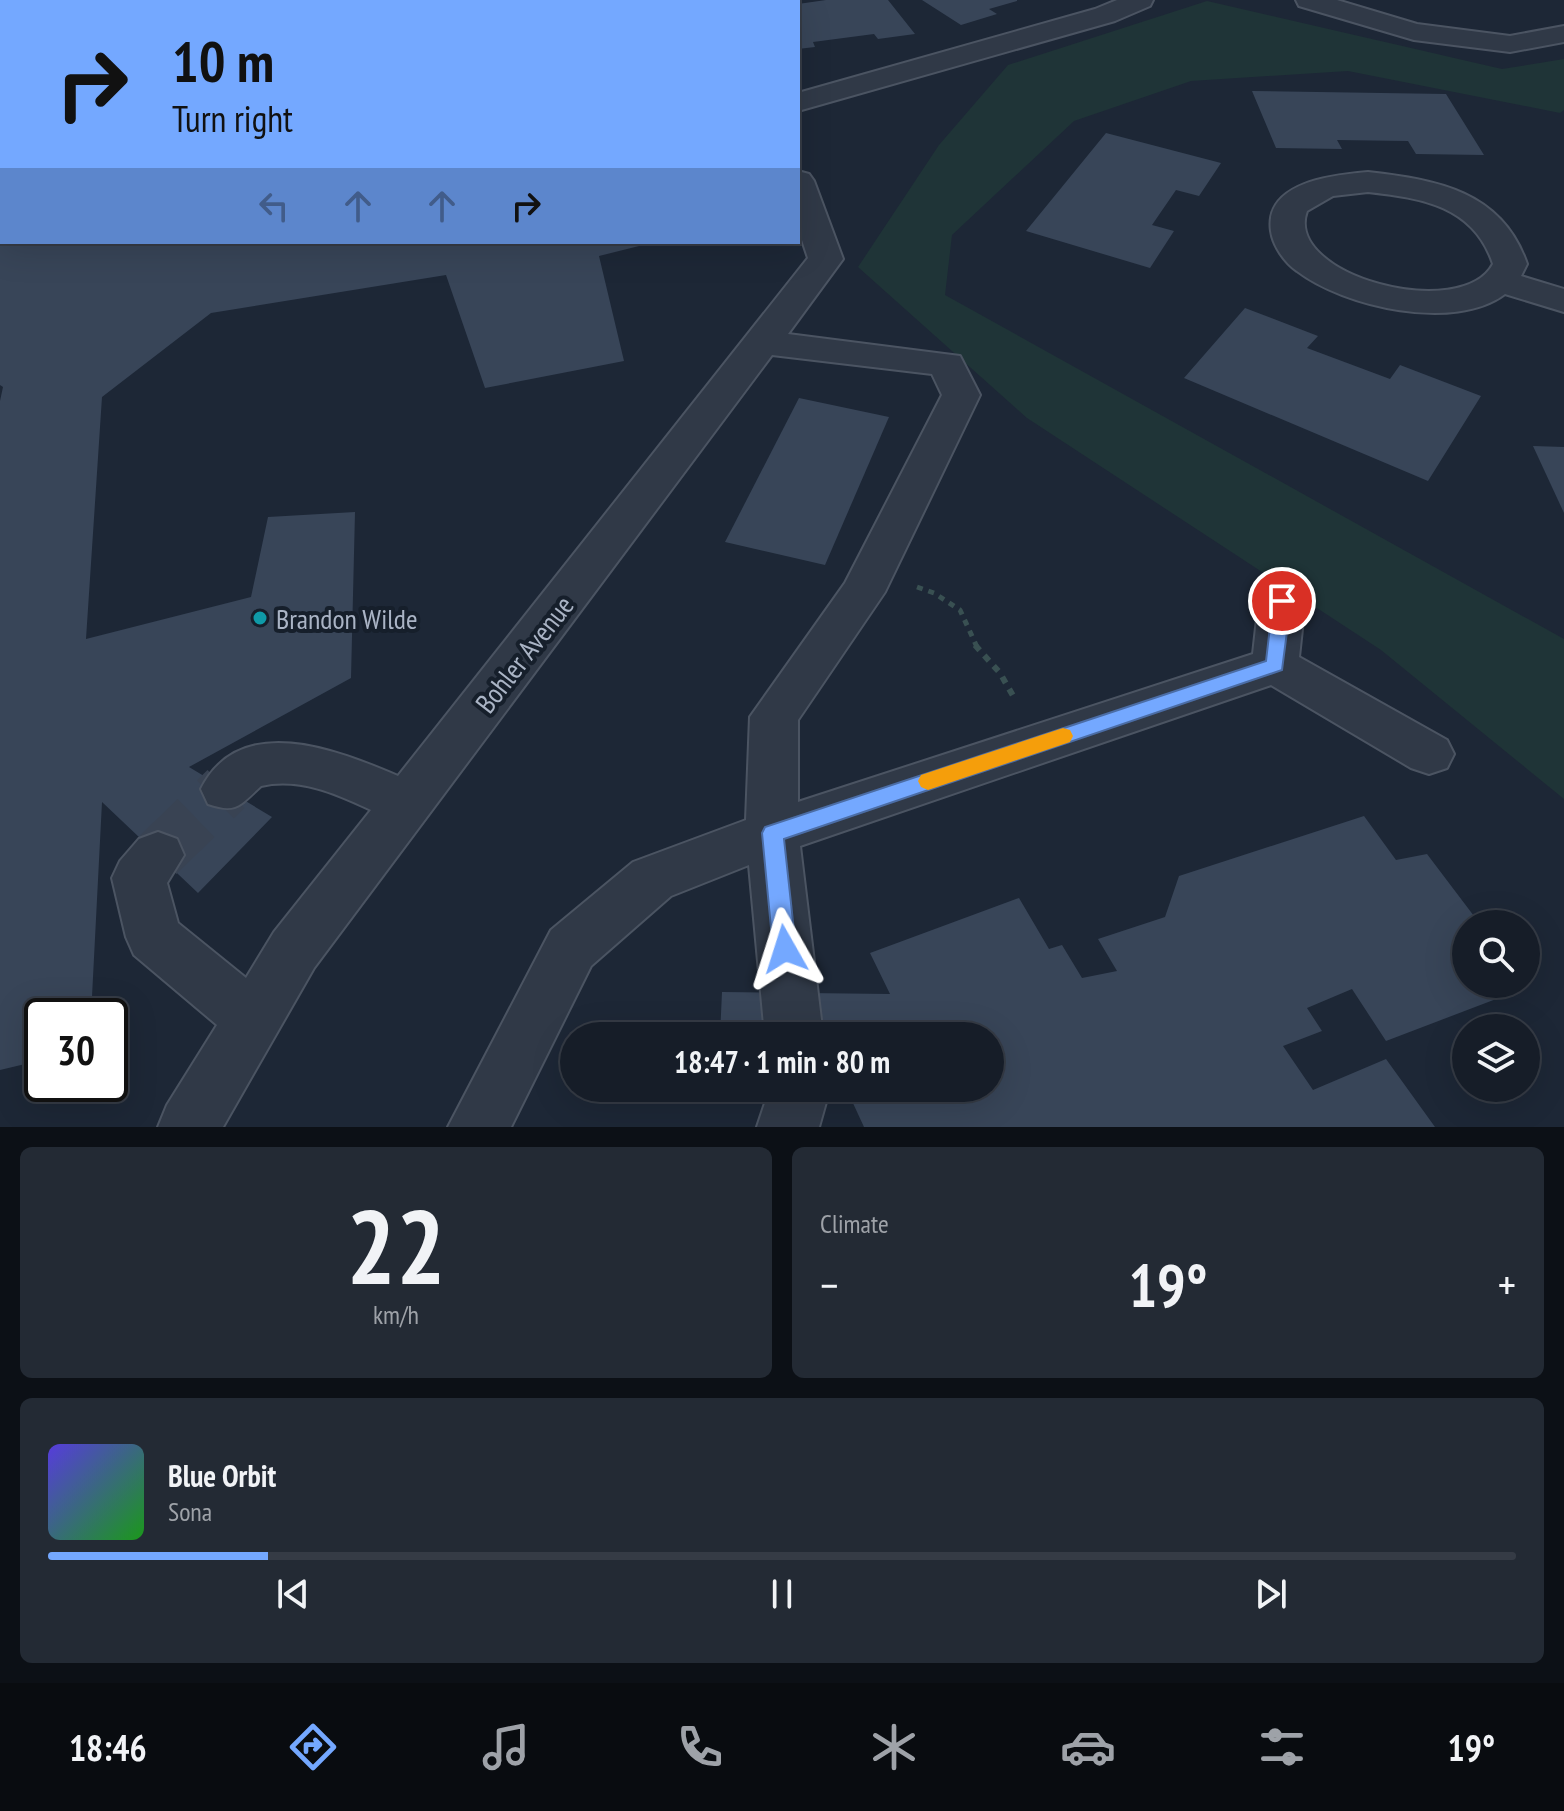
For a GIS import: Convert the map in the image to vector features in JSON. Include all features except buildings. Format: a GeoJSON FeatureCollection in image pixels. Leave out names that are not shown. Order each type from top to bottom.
{"type":"FeatureCollection","features":[{"type":"Feature","properties":{"kind":"street"},"geometry":{"type":"LineString","coordinates":[[800,101],[1089,19],[1140,0]]}},
{"type":"Feature","properties":{"kind":"street"},"geometry":{"type":"LineString","coordinates":[[1309,0],[1414,32],[1510,44],[1564,34]]}},
{"type":"Feature","properties":{"kind":"street"},"geometry":{"type":"LineString","coordinates":[[1500,281],[1510,264],[1507,244],[1491,225],[1468,208],[1437,194],[1379,183],[1336,185],[1310,193],[1292,206],[1285,223],[1290,242],[1307,262],[1335,280],[1370,294],[1409,301],[1447,301],[1479,294],[1500,281],[1564,301]]}},
{"type":"Feature","properties":{"kind":"street","name":"Bohler Avenue"},"geometry":{"type":"LineString","coordinates":[[189,1127],[294,950],[826,259],[800,187]]}},
{"type":"Feature","properties":{"kind":"street"},"geometry":{"type":"LineString","coordinates":[[764,343],[947,364],[961,395],[863,592],[774,717],[772,833],[792,1022]]}},
{"type":"Feature","properties":{"kind":"street"},"geometry":{"type":"LineString","coordinates":[[1275,665],[1282,601]]}},
{"type":"Feature","properties":{"kind":"street"},"geometry":{"type":"LineString","coordinates":[[479,1127],[571,948],[652,879],[772,833],[1275,665],[1429,754]]}},
{"type":"Feature","properties":{"kind":"street"},"geometry":{"type":"LineString","coordinates":[[226,789],[245,769],[289,762],[336,773],[408,803]]}},
{"type":"Feature","properties":{"kind":"street"},"geometry":{"type":"LineString","coordinates":[[158,855],[139,878],[154,937],[253,1019]]}},
{"type":"Feature","properties":{"kind":"street"},"geometry":{"type":"LineString","coordinates":[[788,1127],[796,1102]]}},
{"type":"Feature","properties":{"kind":"path"},"geometry":{"type":"LineString","coordinates":[[872,573],[934,593],[960,610],[973,642],[1000,673],[1041,743]]}},
{"type":"Feature","properties":{"kind":"green space"},"geometry":{"type":"Polygon","coordinates":[[[1207,1],[1502,69],[1564,59],[1564,110],[1560,113],[1348,71],[1191,81],[1074,121],[952,235],[945,295],[1564,639],[1564,799],[1381,650],[1027,418],[858,267],[939,145],[1008,65],[1207,1]]]}},
{"type":"Feature","properties":{"kind":"tunnel"},"geometry":{"type":"LineString","coordinates":[[158,855],[226,789]]}},
{"type":"Feature","properties":{"kind":"slow traffic"},"geometry":{"type":"LineString","coordinates":[[928,781],[1063,736]]}},
{"type":"Feature","properties":{"kind":"place","name":"Brandon Wilde"},"geometry":{"type":"Point","coordinates":[260,618]}},
{"type":"Feature","properties":{"kind":"route"},"geometry":{"type":"LineString","coordinates":[[785,949],[772,833],[1275,665],[1282,601]]}}]}
